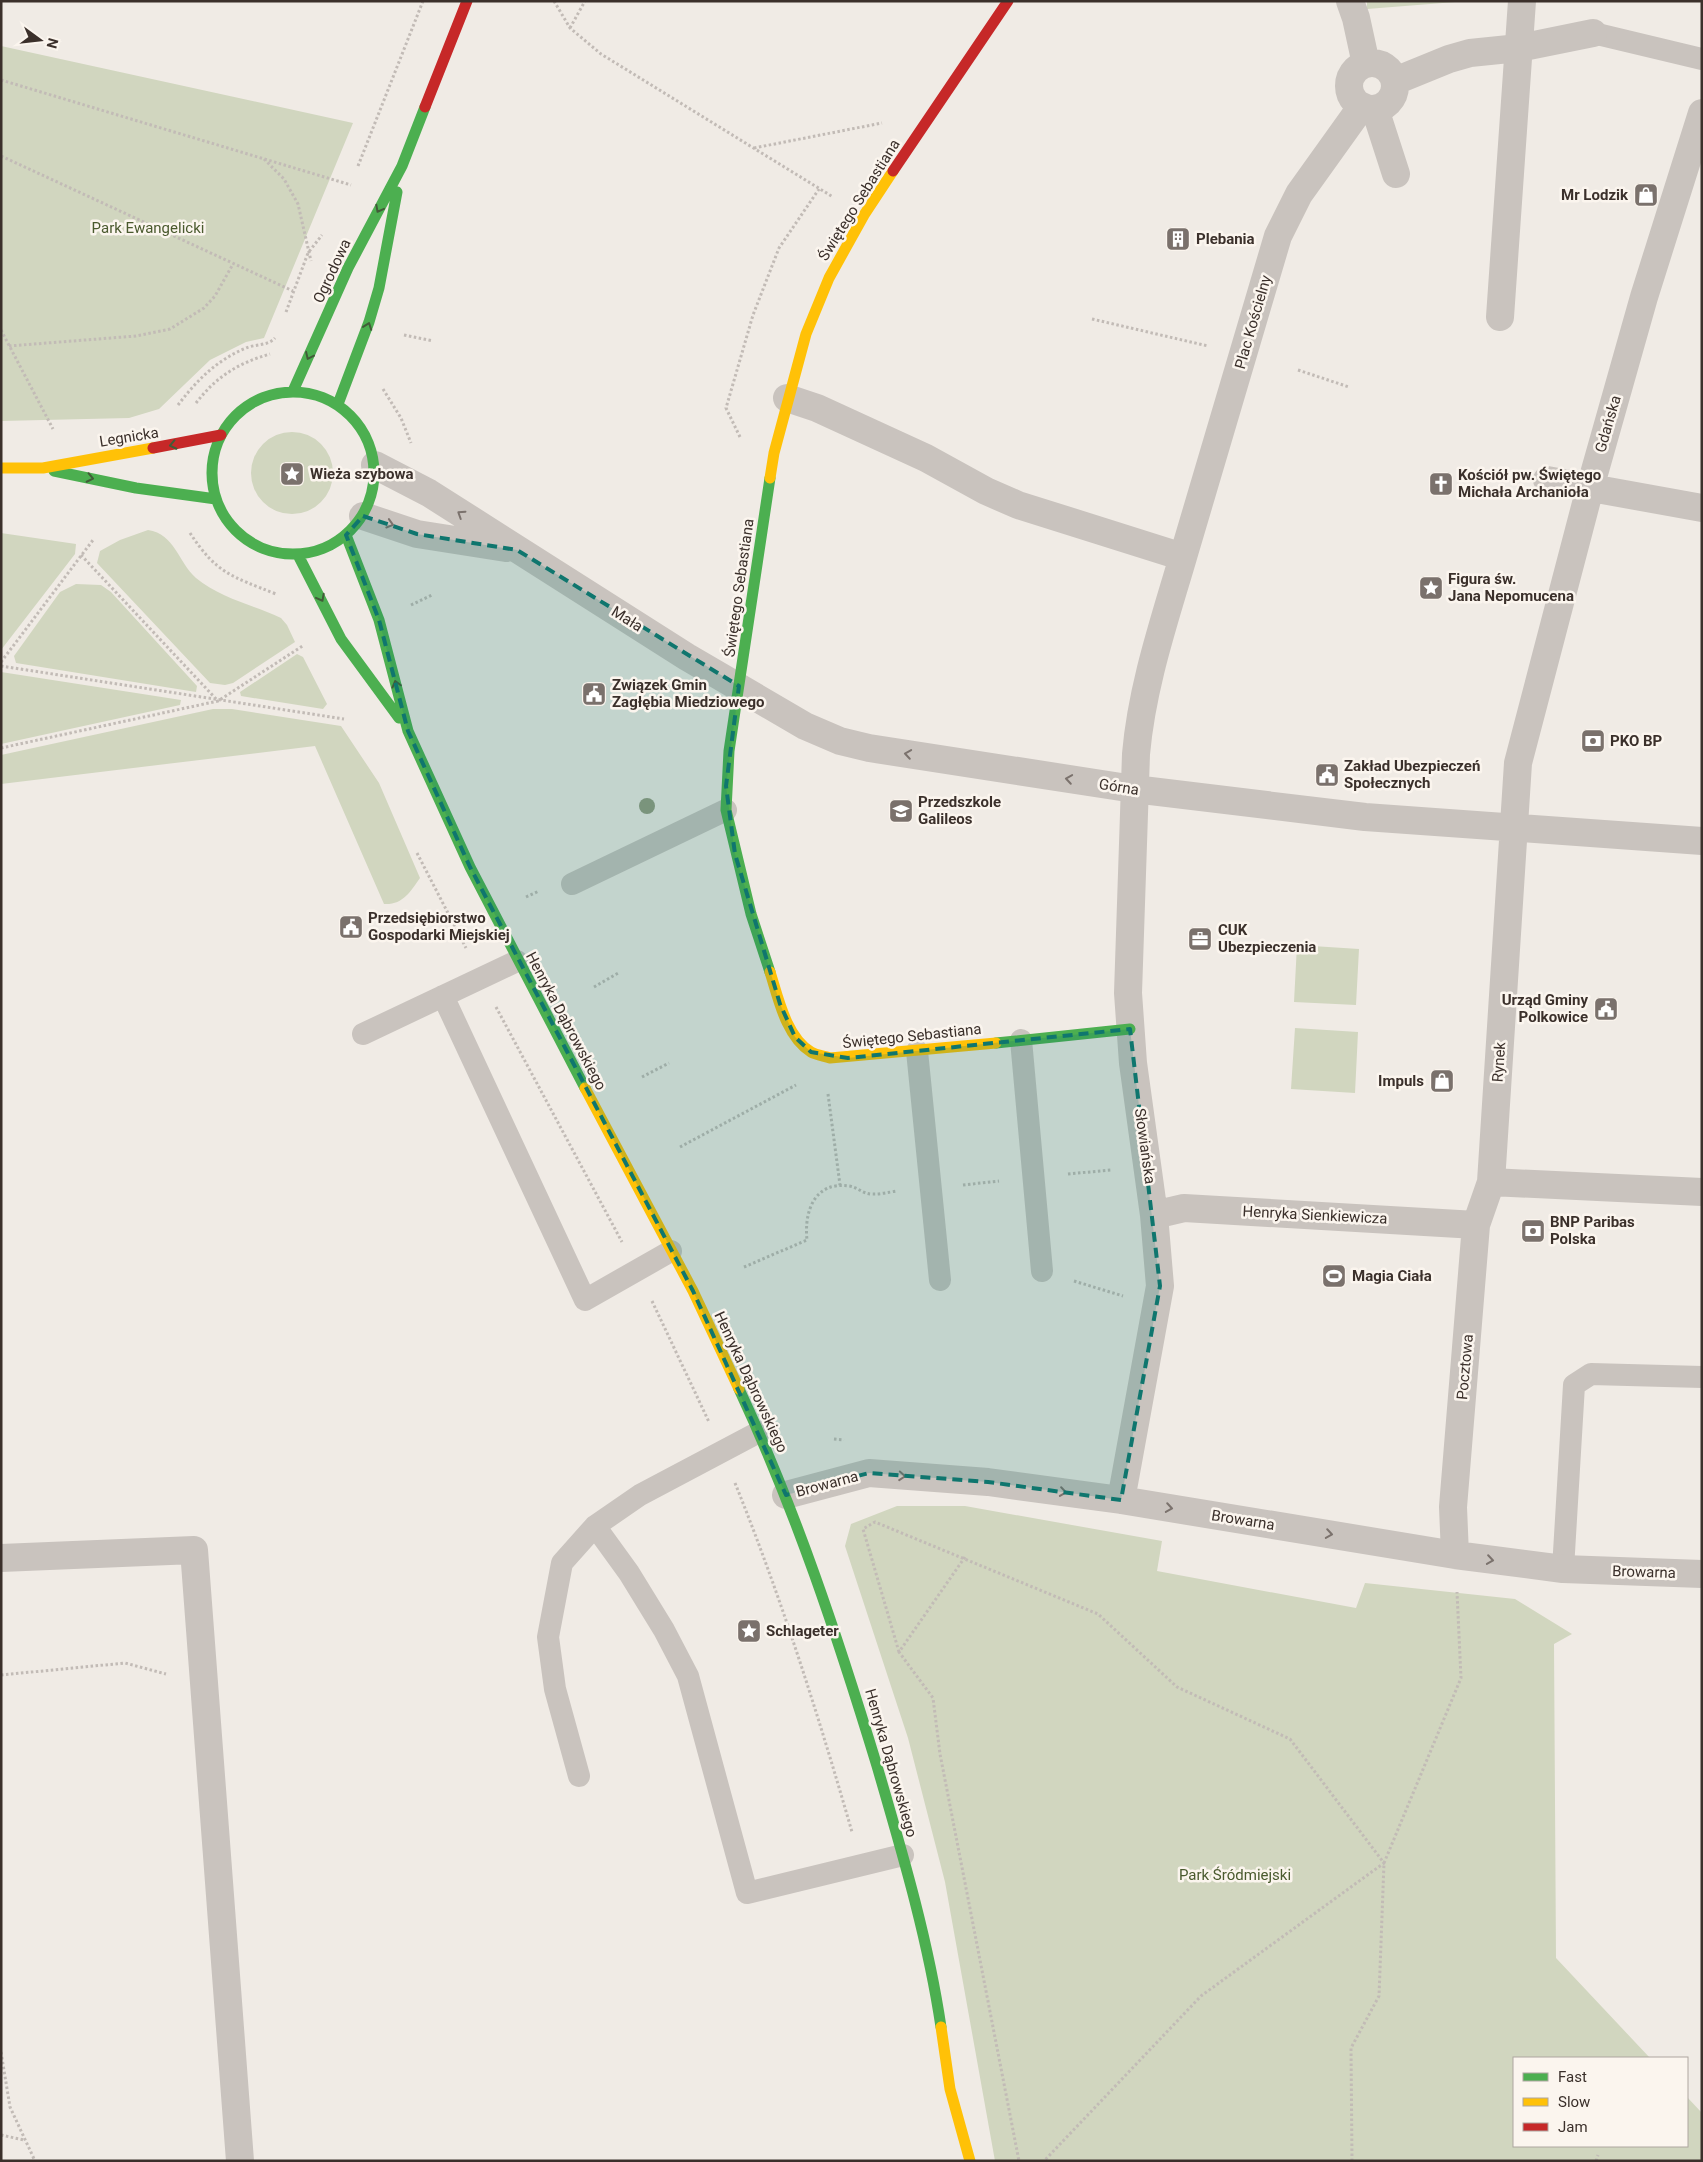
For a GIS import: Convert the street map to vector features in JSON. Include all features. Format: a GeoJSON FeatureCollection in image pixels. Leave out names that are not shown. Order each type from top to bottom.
{"type":"FeatureCollection","features":[{"type":"Feature","properties":{"kind":"street","name":"Ogrodowa"},"geometry":{"type":"LineString","coordinates":[[293,391],[348,268],[402,166],[467,1]]}},
{"type":"Feature","properties":{"kind":"street","name":"Świętego Sebastiana"},"geometry":{"type":"LineString","coordinates":[[1008,1],[864,215],[829,278],[806,334],[787,398],[774,453],[729,751],[726,810],[735,854],[751,914],[780,1004],[795,1037],[811,1052],[830,1058],[1130,1029]]}},
{"type":"Feature","properties":{"kind":"street"},"geometry":{"type":"LineString","coordinates":[[1350,1],[1356,18],[1366,64]]}},
{"type":"Feature","properties":{"kind":"street"},"geometry":{"type":"LineString","coordinates":[[1500,316],[1522,1]]}},
{"type":"Feature","properties":{"kind":"street"},"geometry":{"type":"LineString","coordinates":[[1395,82],[1428,67],[1463,55],[1519,48],[1593,33]]}},
{"type":"Feature","properties":{"kind":"street"},"geometry":{"type":"LineString","coordinates":[[1368,107],[1388,102],[1395,89],[1395,82],[1388,68],[1373,62],[1353,72],[1350,79],[1352,95],[1368,107],[1396,174]]}},
{"type":"Feature","properties":{"kind":"street","name":"Plac Kościelny"},"geometry":{"type":"LineString","coordinates":[[1134,789],[1139,720],[1146,682],[1278,236],[1299,194],[1368,107]]}},
{"type":"Feature","properties":{"kind":"street","name":"Gdańska"},"geometry":{"type":"LineString","coordinates":[[1516,827],[1518,763],[1590,488],[1644,297],[1702,113]]}},
{"type":"Feature","properties":{"kind":"street","name":"Ogrodowa"},"geometry":{"type":"LineString","coordinates":[[338,404],[369,322],[379,288],[402,166]]}},
{"type":"Feature","properties":{"kind":"street"},"geometry":{"type":"LineString","coordinates":[[293,391],[317,394],[338,404],[356,420],[369,441],[375,465],[373,491],[354,525],[332,545],[298,555],[272,552],[247,541],[228,523],[216,499],[211,478],[213,456],[221,435],[234,416],[250,402],[271,393],[293,391]]}},
{"type":"Feature","properties":{"kind":"street"},"geometry":{"type":"LineString","coordinates":[[787,398],[817,408],[926,458],[986,492],[1018,505],[1183,558]]}},
{"type":"Feature","properties":{"kind":"street","name":"Legnicka"},"geometry":{"type":"LineString","coordinates":[[1,468],[43,468],[221,435]]}},
{"type":"Feature","properties":{"kind":"street","name":"Mała"},"geometry":{"type":"LineString","coordinates":[[375,465],[429,493],[687,657],[739,686]]}},
{"type":"Feature","properties":{"kind":"street","name":"Legnicka"},"geometry":{"type":"LineString","coordinates":[[43,468],[136,488],[216,499]]}},
{"type":"Feature","properties":{"kind":"street"},"geometry":{"type":"LineString","coordinates":[[1547,480],[1702,508]]}},
{"type":"Feature","properties":{"kind":"street","name":"Mała"},"geometry":{"type":"LineString","coordinates":[[354,525],[517,550]]}},
{"type":"Feature","properties":{"kind":"street","name":"Henryka Dąbrowskiego"},"geometry":{"type":"LineString","coordinates":[[354,525],[408,731],[470,867],[517,961],[693,1291],[759,1432],[786,1496],[855,1694],[903,1855],[938,2008],[950,2089],[970,2161]]}},
{"type":"Feature","properties":{"kind":"street","name":"Henryka Dąbrowskiego"},"geometry":{"type":"LineString","coordinates":[[298,555],[341,639],[408,731]]}},
{"type":"Feature","properties":{"kind":"street","name":"Górna"},"geometry":{"type":"LineString","coordinates":[[739,686],[805,726],[840,741],[879,749],[1134,789],[1365,817],[1516,827]]}},
{"type":"Feature","properties":{"kind":"street","name":"Słowiańska"},"geometry":{"type":"LineString","coordinates":[[1120,1500],[1160,1286],[1154,1215],[1130,1029],[1128,993],[1134,789]]}},
{"type":"Feature","properties":{"kind":"street"},"geometry":{"type":"LineString","coordinates":[[1516,827],[1702,841]]}},
{"type":"Feature","properties":{"kind":"street","name":"Rynek"},"geometry":{"type":"LineString","coordinates":[[1491,1182],[1516,827]]}},
{"type":"Feature","properties":{"kind":"street"},"geometry":{"type":"LineString","coordinates":[[1491,1182],[1702,1192]]}},
{"type":"Feature","properties":{"kind":"street","name":"Pocztowa"},"geometry":{"type":"LineString","coordinates":[[1455,1555],[1453,1507],[1476,1225],[1491,1182]]}},
{"type":"Feature","properties":{"kind":"street","name":"Henryka Sienkiewicza"},"geometry":{"type":"LineString","coordinates":[[1154,1215],[1184,1208],[1476,1225]]}},
{"type":"Feature","properties":{"kind":"street","name":"Browarna"},"geometry":{"type":"LineString","coordinates":[[786,1496],[869,1473],[988,1482],[1120,1500],[1455,1555],[1563,1569],[1702,1574]]}},
{"type":"Feature","properties":{"kind":"street"},"geometry":{"type":"LineString","coordinates":[[1,1558],[194,1550],[240,2161]]}},
{"type":"Feature","properties":{"kind":"street","name":"Henryka Dąbrowskiego"},"geometry":{"type":"LineString","coordinates":[[950,2089],[950,2134]]}},
{"type":"Feature","properties":{"kind":"lane"},"geometry":{"type":"LineString","coordinates":[[1593,33],[1702,59]]}},
{"type":"Feature","properties":{"kind":"lane"},"geometry":{"type":"LineString","coordinates":[[572,884],[726,810]]}},
{"type":"Feature","properties":{"kind":"lane"},"geometry":{"type":"LineString","coordinates":[[363,1034],[517,961]]}},
{"type":"Feature","properties":{"kind":"lane"},"geometry":{"type":"LineString","coordinates":[[443,996],[585,1300],[671,1251]]}},
{"type":"Feature","properties":{"kind":"lane"},"geometry":{"type":"LineString","coordinates":[[1021,1040],[1042,1271]]}},
{"type":"Feature","properties":{"kind":"lane"},"geometry":{"type":"LineString","coordinates":[[917,1051],[940,1280]]}},
{"type":"Feature","properties":{"kind":"lane"},"geometry":{"type":"LineString","coordinates":[[1563,1569],[1574,1385],[1591,1374],[1702,1377]]}},
{"type":"Feature","properties":{"kind":"lane"},"geometry":{"type":"LineString","coordinates":[[579,1776],[556,1689],[548,1637],[562,1563],[595,1526],[640,1495],[759,1432]]}},
{"type":"Feature","properties":{"kind":"lane"},"geometry":{"type":"LineString","coordinates":[[595,1526],[629,1573],[664,1630],[688,1676],[747,1893],[903,1855]]}},
{"type":"Feature","properties":{"kind":"path"},"geometry":{"type":"LineString","coordinates":[[357,169],[423,1]]}},
{"type":"Feature","properties":{"kind":"path"},"geometry":{"type":"LineString","coordinates":[[554,1],[570,28],[602,54],[864,215]]}},
{"type":"Feature","properties":{"kind":"path"},"geometry":{"type":"LineString","coordinates":[[570,28],[586,1]]}},
{"type":"Feature","properties":{"kind":"path"},"geometry":{"type":"LineString","coordinates":[[1,80],[358,187]]}},
{"type":"Feature","properties":{"kind":"path"},"geometry":{"type":"LineString","coordinates":[[753,148],[890,121]]}},
{"type":"Feature","properties":{"kind":"path"},"geometry":{"type":"LineString","coordinates":[[1,156],[298,294]]}},
{"type":"Feature","properties":{"kind":"path"},"geometry":{"type":"LineString","coordinates":[[263,158],[284,179],[298,204],[304,223],[308,252],[314,269]]}},
{"type":"Feature","properties":{"kind":"path"},"geometry":{"type":"LineString","coordinates":[[349,191],[354,177]]}},
{"type":"Feature","properties":{"kind":"path"},"geometry":{"type":"LineString","coordinates":[[741,439],[726,408],[753,315],[779,248],[819,189]]}},
{"type":"Feature","properties":{"kind":"path"},"geometry":{"type":"LineString","coordinates":[[284,317],[308,252],[324,232]]}},
{"type":"Feature","properties":{"kind":"path"},"geometry":{"type":"LineString","coordinates":[[10,346],[136,336],[170,329],[204,308],[215,296],[233,264]]}},
{"type":"Feature","properties":{"kind":"path"},"geometry":{"type":"LineString","coordinates":[[1092,318],[1243,356]]}},
{"type":"Feature","properties":{"kind":"path"},"geometry":{"type":"LineString","coordinates":[[1,330],[55,432],[46,433]]}},
{"type":"Feature","properties":{"kind":"path"},"geometry":{"type":"LineString","coordinates":[[176,408],[194,384],[214,366],[248,347],[274,340],[278,334]]}},
{"type":"Feature","properties":{"kind":"path"},"geometry":{"type":"LineString","coordinates":[[191,409],[220,376],[241,363],[273,353]]}},
{"type":"Feature","properties":{"kind":"path"},"geometry":{"type":"LineString","coordinates":[[1298,370],[1349,387]]}},
{"type":"Feature","properties":{"kind":"path"},"geometry":{"type":"LineString","coordinates":[[382,384],[384,393],[401,418],[410,439],[416,474],[414,486]]}},
{"type":"Feature","properties":{"kind":"path"},"geometry":{"type":"LineString","coordinates":[[186,528],[206,558],[218,568],[282,597]]}},
{"type":"Feature","properties":{"kind":"path"},"geometry":{"type":"LineString","coordinates":[[1,662],[93,540]]}},
{"type":"Feature","properties":{"kind":"path"},"geometry":{"type":"LineString","coordinates":[[82,555],[218,701]]}},
{"type":"Feature","properties":{"kind":"path"},"geometry":{"type":"LineString","coordinates":[[1,748],[218,701],[304,644]]}},
{"type":"Feature","properties":{"kind":"path"},"geometry":{"type":"LineString","coordinates":[[1,666],[344,719]]}},
{"type":"Feature","properties":{"kind":"path"},"geometry":{"type":"LineString","coordinates":[[417,853],[503,1022],[637,1271],[690,1377],[722,1451],[784,1610],[819,1717],[861,1865]]}},
{"type":"Feature","properties":{"kind":"path"},"geometry":{"type":"LineString","coordinates":[[594,987],[620,972]]}},
{"type":"Feature","properties":{"kind":"path"},"geometry":{"type":"LineString","coordinates":[[642,1077],[669,1063]]}},
{"type":"Feature","properties":{"kind":"path"},"geometry":{"type":"LineString","coordinates":[[680,1147],[798,1085]]}},
{"type":"Feature","properties":{"kind":"path"},"geometry":{"type":"LineString","coordinates":[[827,1086],[840,1185]]}},
{"type":"Feature","properties":{"kind":"path"},"geometry":{"type":"LineString","coordinates":[[1042,1271],[1128,1298]]}},
{"type":"Feature","properties":{"kind":"path"},"geometry":{"type":"LineString","coordinates":[[1019,2161],[940,1754],[933,1698],[900,1652],[863,1529],[875,1522],[965,1557],[1098,1614],[1177,1687],[1290,1739],[1384,1863]]}},
{"type":"Feature","properties":{"kind":"path"},"geometry":{"type":"LineString","coordinates":[[1352,2161],[1351,2048],[1378,1996],[1384,1863],[1461,1678],[1455,1555]]}},
{"type":"Feature","properties":{"kind":"path"},"geometry":{"type":"LineString","coordinates":[[900,1652],[965,1557]]}},
{"type":"Feature","properties":{"kind":"path"},"geometry":{"type":"LineString","coordinates":[[1,1675],[125,1663],[174,1676]]}},
{"type":"Feature","properties":{"kind":"path"},"geometry":{"type":"LineString","coordinates":[[1044,2161],[1201,1996],[1384,1863]]}},
{"type":"Feature","properties":{"kind":"path"},"geometry":{"type":"LineString","coordinates":[[1,2052],[10,2107],[35,2161]]}},
{"type":"Feature","properties":{"kind":"path"},"geometry":{"type":"LineString","coordinates":[[1,2135],[25,2140]]}},
{"type":"Feature","properties":{"kind":"path"},"geometry":{"type":"LineString","coordinates":[[1596,2161],[1598,2155]]}},
{"type":"Feature","properties":{"kind":"highlighted area"},"geometry":{"type":"Polygon","coordinates":[[[363,516],[417,534],[517,550],[739,686],[726,786],[735,854],[780,1004],[795,1037],[811,1052],[848,1058],[1130,1029],[1160,1286],[1121,1500],[988,1482],[869,1473],[786,1495],[693,1291],[470,867],[408,731],[379,620],[346,535],[363,516]]]}},
{"type":"Feature","properties":{"kind":"green space"},"geometry":{"type":"Polygon","coordinates":[[[1367,1],[1468,1],[1367,9],[1367,1]]]}},
{"type":"Feature","properties":{"kind":"green space","name":"Park Ewangelicki"},"geometry":{"type":"Polygon","coordinates":[[[1,46],[353,123],[264,338],[246,342],[210,360],[159,409],[129,418],[1,421],[1,46]]]}},
{"type":"Feature","properties":{"kind":"green space"},"geometry":{"type":"Polygon","coordinates":[[[292,432],[308,435],[321,444],[330,457],[333,473],[330,489],[321,502],[308,511],[292,514],[276,511],[263,502],[254,489],[251,473],[254,457],[263,444],[276,435],[292,432]]]}},
{"type":"Feature","properties":{"kind":"green space"},"geometry":{"type":"Polygon","coordinates":[[[148,530],[164,537],[190,572],[205,585],[226,596],[281,618],[287,625],[295,642],[233,683],[225,685],[210,683],[97,563],[100,551],[120,540],[148,530]]]}},
{"type":"Feature","properties":{"kind":"green space"},"geometry":{"type":"Polygon","coordinates":[[[1,533],[76,544],[75,554],[1,650],[1,533]]]}},
{"type":"Feature","properties":{"kind":"green space"},"geometry":{"type":"Polygon","coordinates":[[[76,584],[101,585],[111,592],[197,686],[196,692],[16,663],[14,656],[60,592],[76,584]]]}},
{"type":"Feature","properties":{"kind":"green space"},"geometry":{"type":"Polygon","coordinates":[[[297,654],[303,657],[327,704],[323,709],[241,696],[240,692],[297,654]]]}},
{"type":"Feature","properties":{"kind":"green space"},"geometry":{"type":"Polygon","coordinates":[[[1,672],[181,700],[180,705],[1,744],[1,672]]]}},
{"type":"Feature","properties":{"kind":"green space"},"geometry":{"type":"Polygon","coordinates":[[[213,709],[232,709],[341,726],[379,783],[420,878],[409,893],[401,900],[391,904],[384,904],[315,746],[1,784],[1,755],[213,709]]]}},
{"type":"Feature","properties":{"kind":"green space"},"geometry":{"type":"Polygon","coordinates":[[[1297,945],[1359,949],[1356,1005],[1294,1002],[1297,945]]]}},
{"type":"Feature","properties":{"kind":"green space"},"geometry":{"type":"Polygon","coordinates":[[[1295,1028],[1358,1032],[1355,1093],[1291,1089],[1295,1028]]]}},
{"type":"Feature","properties":{"kind":"green space","name":"Park Śródmiejski"},"geometry":{"type":"Polygon","coordinates":[[[897,1506],[965,1506],[1162,1541],[1157,1571],[1356,1608],[1365,1583],[1515,1599],[1572,1634],[1554,1644],[1556,1958],[1649,2057],[1513,2057],[1513,2147],[1688,2147],[1688,2098],[1702,2113],[1702,2161],[995,2161],[945,1882],[908,1738],[845,1546],[851,1524],[897,1506]]]}},
{"type":"Feature","properties":{"kind":"traffic: fast"},"geometry":{"type":"LineString","coordinates":[[293,391],[348,268],[402,166],[425,107]]}},
{"type":"Feature","properties":{"kind":"traffic: fast"},"geometry":{"type":"LineString","coordinates":[[338,404],[369,322],[379,288],[397,192]]}},
{"type":"Feature","properties":{"kind":"traffic: fast"},"geometry":{"type":"LineString","coordinates":[[301,392],[317,395],[331,401],[351,415],[361,428],[371,449],[374,473],[371,497],[361,518],[351,531],[338,541],[317,551],[285,554],[269,551],[255,545],[241,536],[230,525],[215,497],[212,465],[215,449],[221,435],[230,421],[241,410],[269,395],[301,392]]}},
{"type":"Feature","properties":{"kind":"traffic: fast"},"geometry":{"type":"LineString","coordinates":[[54,471],[136,488],[216,499]]}},
{"type":"Feature","properties":{"kind":"traffic: fast"},"geometry":{"type":"LineString","coordinates":[[770,478],[729,751],[726,810],[751,914],[770,972]]}},
{"type":"Feature","properties":{"kind":"traffic: fast"},"geometry":{"type":"LineString","coordinates":[[346,535],[379,620],[408,731],[470,867],[585,1088]]}},
{"type":"Feature","properties":{"kind":"traffic: fast"},"geometry":{"type":"LineString","coordinates":[[298,555],[341,639],[399,718]]}},
{"type":"Feature","properties":{"kind":"traffic: fast"},"geometry":{"type":"LineString","coordinates":[[996,1043],[1130,1029]]}},
{"type":"Feature","properties":{"kind":"traffic: fast"},"geometry":{"type":"LineString","coordinates":[[739,1389],[779,1481],[815,1575],[862,1718],[914,1896],[936,1994],[941,2027]]}},
{"type":"Feature","properties":{"kind":"traffic: slow"},"geometry":{"type":"LineString","coordinates":[[770,478],[774,453],[806,334],[829,278],[864,215],[893,171]]}},
{"type":"Feature","properties":{"kind":"traffic: slow"},"geometry":{"type":"LineString","coordinates":[[1,468],[43,468],[153,448]]}},
{"type":"Feature","properties":{"kind":"traffic: slow"},"geometry":{"type":"LineString","coordinates":[[770,972],[789,1027],[802,1045],[818,1055],[830,1058],[996,1043]]}},
{"type":"Feature","properties":{"kind":"traffic: slow"},"geometry":{"type":"LineString","coordinates":[[585,1088],[693,1291],[739,1389]]}},
{"type":"Feature","properties":{"kind":"traffic: slow"},"geometry":{"type":"LineString","coordinates":[[941,2027],[950,2089],[970,2161]]}},
{"type":"Feature","properties":{"kind":"traffic: jam"},"geometry":{"type":"LineString","coordinates":[[425,107],[467,1]]}},
{"type":"Feature","properties":{"kind":"traffic: jam"},"geometry":{"type":"LineString","coordinates":[[893,171],[1008,1]]}},
{"type":"Feature","properties":{"kind":"traffic: jam"},"geometry":{"type":"LineString","coordinates":[[153,448],[221,435]]}},
{"type":"Feature","properties":{"kind":"place","name":"Mr Lodzik"},"geometry":{"type":"Point","coordinates":[1646,195]}},
{"type":"Feature","properties":{"kind":"place","name":"Plebania"},"geometry":{"type":"Point","coordinates":[1178,239]}},
{"type":"Feature","properties":{"kind":"place","name":"Wieża szybowa"},"geometry":{"type":"Point","coordinates":[292,474]}},
{"type":"Feature","properties":{"kind":"place","name":"Kościół pw. Świętego Michała Archanioła"},"geometry":{"type":"Point","coordinates":[1441,484]}},
{"type":"Feature","properties":{"kind":"place","name":"Figura św. Jana Nepomucena"},"geometry":{"type":"Point","coordinates":[1431,588]}},
{"type":"Feature","properties":{"kind":"place","name":"Związek Gmin Zagłębia Miedziowego"},"geometry":{"type":"Point","coordinates":[594,694]}},
{"type":"Feature","properties":{"kind":"place","name":"PKO BP"},"geometry":{"type":"Point","coordinates":[1593,741]}},
{"type":"Feature","properties":{"kind":"place","name":"Zakład Ubezpieczeń Społecznych"},"geometry":{"type":"Point","coordinates":[1327,775]}},
{"type":"Feature","properties":{"kind":"place","name":"Przedszkole Galileos"},"geometry":{"type":"Point","coordinates":[901,811]}},
{"type":"Feature","properties":{"kind":"place","name":"Przedsiębiorstwo Gospodarki Miejskiej"},"geometry":{"type":"Point","coordinates":[351,927]}},
{"type":"Feature","properties":{"kind":"place","name":"CUK Ubezpieczenia"},"geometry":{"type":"Point","coordinates":[1200,939]}},
{"type":"Feature","properties":{"kind":"place","name":"Urząd Gminy Polkowice"},"geometry":{"type":"Point","coordinates":[1606,1009]}},
{"type":"Feature","properties":{"kind":"place","name":"Impuls"},"geometry":{"type":"Point","coordinates":[1442,1081]}},
{"type":"Feature","properties":{"kind":"place","name":"BNP Paribas Polska"},"geometry":{"type":"Point","coordinates":[1533,1231]}},
{"type":"Feature","properties":{"kind":"place","name":"Magia Ciała"},"geometry":{"type":"Point","coordinates":[1334,1276]}},
{"type":"Feature","properties":{"kind":"place","name":"Schlageter"},"geometry":{"type":"Point","coordinates":[749,1631]}}]}
